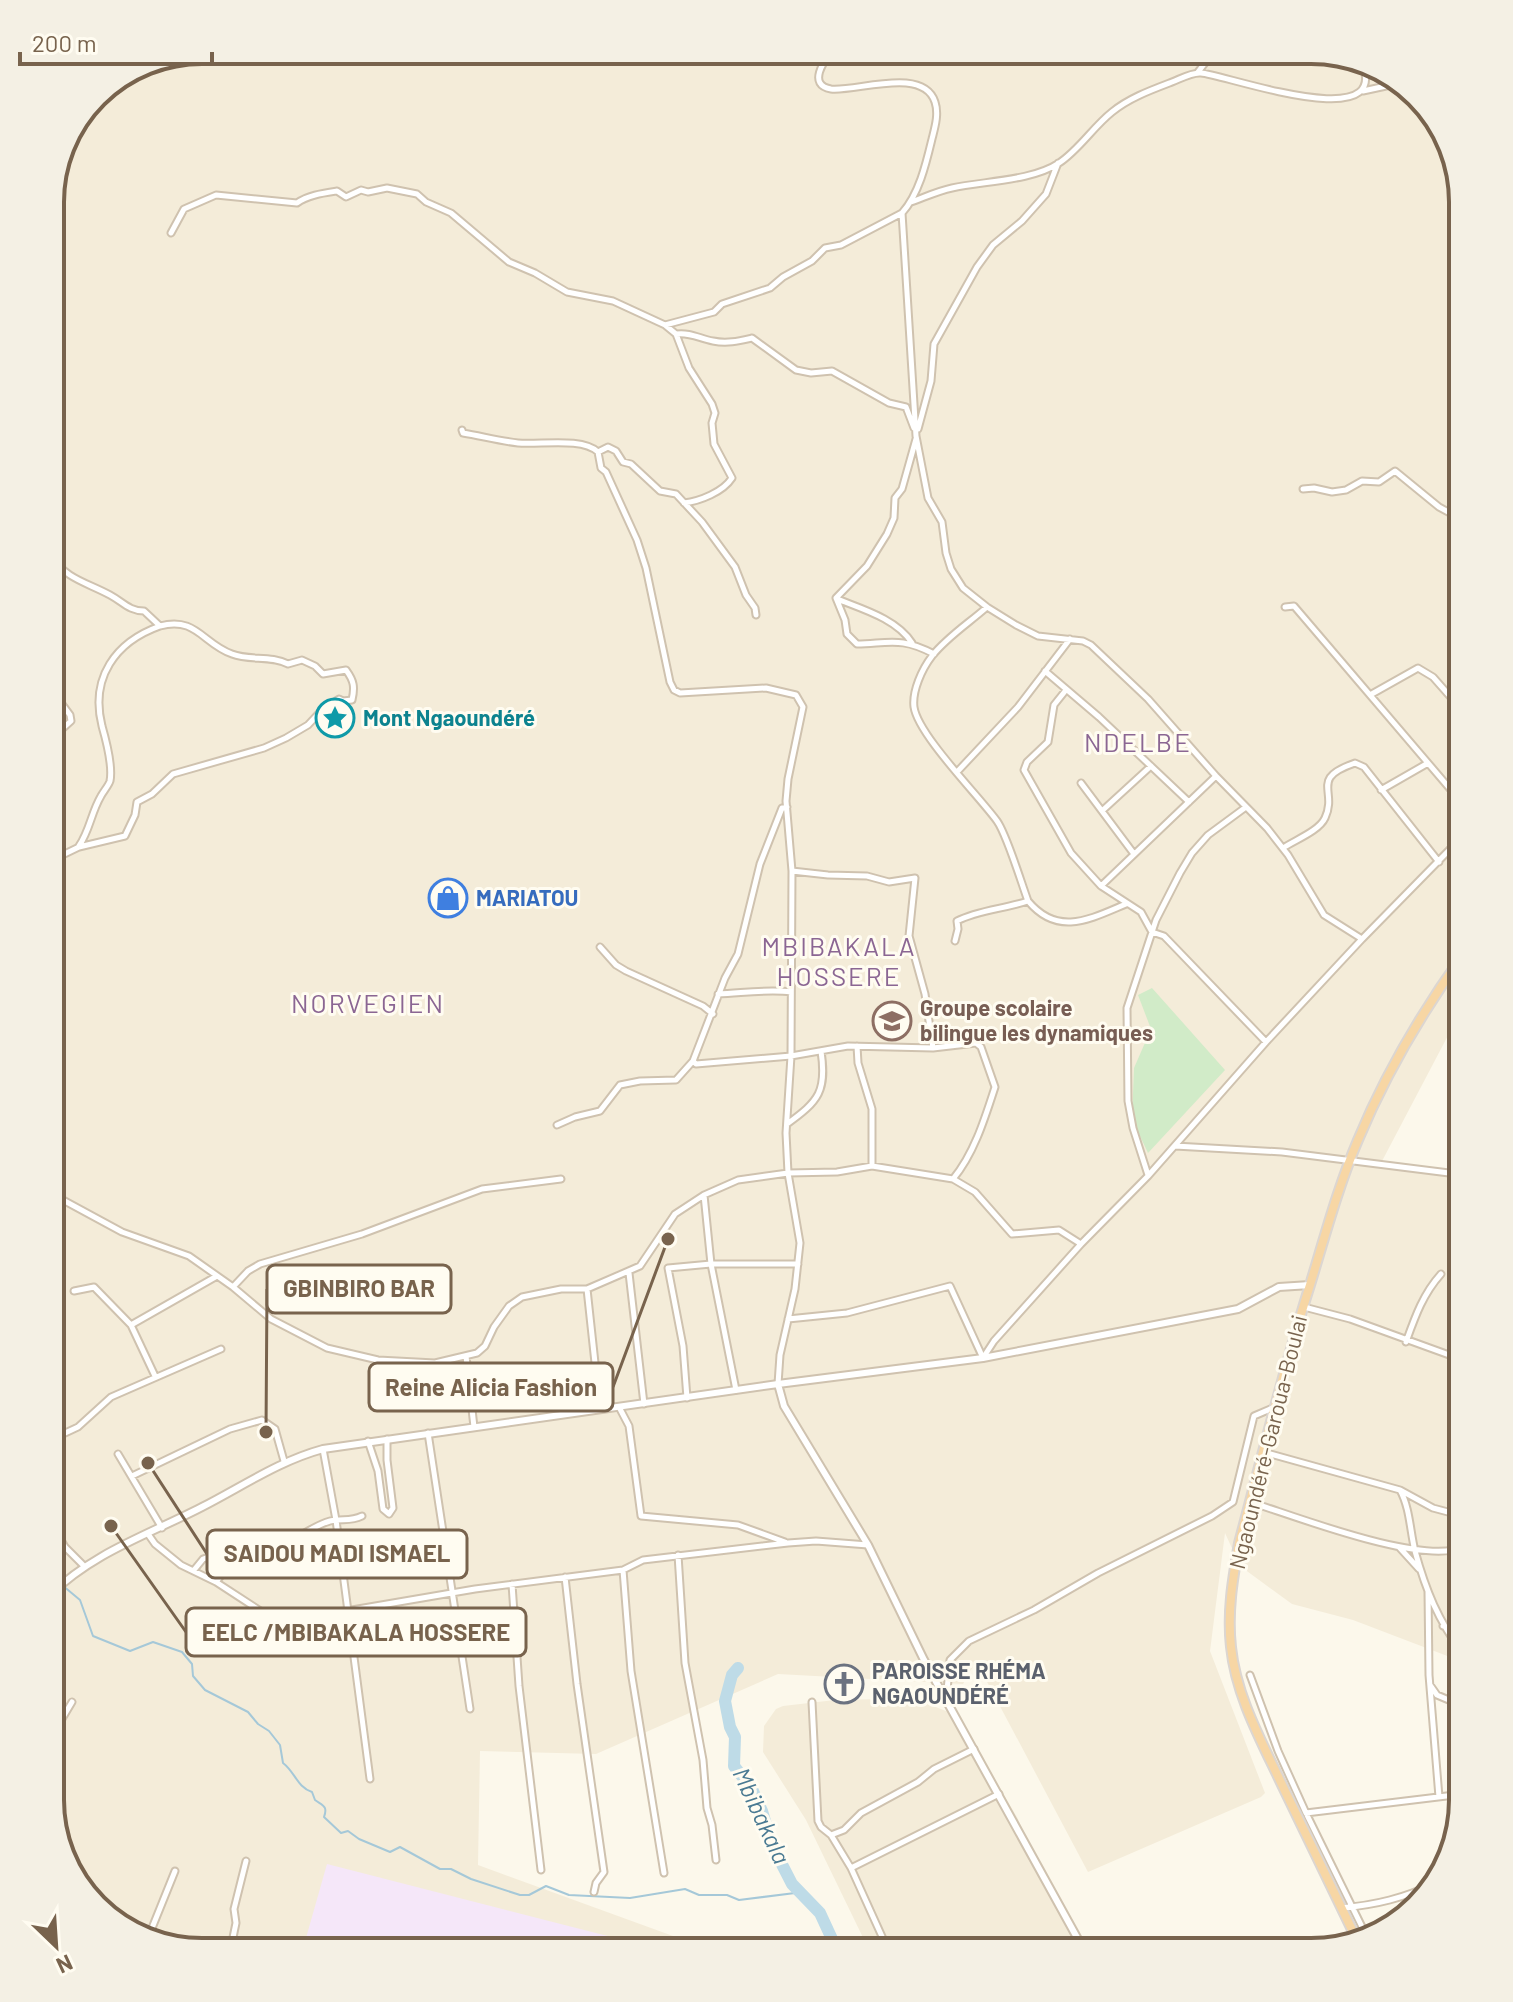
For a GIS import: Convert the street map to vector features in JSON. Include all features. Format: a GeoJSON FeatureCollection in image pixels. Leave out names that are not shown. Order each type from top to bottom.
{"type":"FeatureCollection","features":[{"type":"Feature","properties":{"kind":"highway","name":"Ngaoundéré-Garoua-Boulai"},"geometry":{"type":"LineString","coordinates":[[1352,1931],[1249,1712],[1237,1679],[1229,1610],[1233,1576],[1263,1452],[1303,1307],[1350,1161],[1406,1042],[1449,976]]}},
{"type":"Feature","properties":{"kind":"street"},"geometry":{"type":"LineString","coordinates":[[665,325],[714,312],[722,304],[770,288],[812,261],[825,248],[837,247],[902,213],[911,202],[932,141],[937,118],[936,103],[926,91],[914,85],[889,82],[833,89],[822,86],[819,80],[822,64]]}},
{"type":"Feature","properties":{"kind":"street"},"geometry":{"type":"LineString","coordinates":[[911,202],[948,189],[1024,176],[1058,163],[1113,111],[1134,98],[1198,72],[1204,64]]}},
{"type":"Feature","properties":{"kind":"street"},"geometry":{"type":"LineString","coordinates":[[1198,72],[1277,93],[1316,98],[1352,96],[1385,87]]}},
{"type":"Feature","properties":{"kind":"street"},"geometry":{"type":"LineString","coordinates":[[1362,92],[1367,76]]}},
{"type":"Feature","properties":{"kind":"street"},"geometry":{"type":"LineString","coordinates":[[836,598],[867,566],[894,518],[895,498],[902,489],[931,381],[934,344],[977,267],[993,245],[1022,221],[1046,194],[1058,163]]}},
{"type":"Feature","properties":{"kind":"street"},"geometry":{"type":"LineString","coordinates":[[171,233],[184,209],[216,195],[297,203],[322,193],[337,191],[346,197],[361,190],[368,192],[387,188],[417,194],[426,202],[442,207],[509,262],[567,292],[613,301],[665,325],[676,334],[689,368],[712,404],[715,413],[712,423],[714,444],[732,478],[727,486],[717,492],[684,503]]}},
{"type":"Feature","properties":{"kind":"street"},"geometry":{"type":"LineString","coordinates":[[902,213],[916,436],[928,498],[942,522],[951,569],[963,588],[987,607],[1038,636],[1091,645],[1148,699],[1283,848],[1320,910],[1362,939]]}},
{"type":"Feature","properties":{"kind":"street"},"geometry":{"type":"LineString","coordinates":[[676,334],[687,332],[708,341],[724,343],[752,338],[796,370],[811,373],[832,371],[889,403],[906,407],[916,436]]}},
{"type":"Feature","properties":{"kind":"street"},"geometry":{"type":"LineString","coordinates":[[462,430],[476,437],[505,439],[515,443],[588,445],[598,452],[601,468],[606,472],[637,540],[646,568],[674,690],[680,693],[766,688],[796,695],[801,701],[803,707],[788,779],[787,807],[792,871],[791,1056],[786,1129],[788,1173],[800,1243],[778,1384],[784,1406],[868,1545],[946,1701],[1000,1793],[1078,1938]]}},
{"type":"Feature","properties":{"kind":"street"},"geometry":{"type":"LineString","coordinates":[[598,452],[608,447],[616,451],[623,462],[631,464],[660,491],[676,494],[702,522],[735,567],[756,615]]}},
{"type":"Feature","properties":{"kind":"street"},"geometry":{"type":"LineString","coordinates":[[1303,489],[1346,490],[1362,481],[1379,482],[1395,471],[1449,512]]}},
{"type":"Feature","properties":{"kind":"street"},"geometry":{"type":"LineString","coordinates":[[64,570],[73,579],[108,594],[133,611],[144,611],[160,626]]}},
{"type":"Feature","properties":{"kind":"street"},"geometry":{"type":"LineString","coordinates":[[836,598],[906,632],[912,643]]}},
{"type":"Feature","properties":{"kind":"street"},"geometry":{"type":"LineString","coordinates":[[836,598],[847,634],[857,644],[885,641],[912,643],[934,654]]}},
{"type":"Feature","properties":{"kind":"street"},"geometry":{"type":"LineString","coordinates":[[1285,607],[1294,606],[1449,788]]}},
{"type":"Feature","properties":{"kind":"street"},"geometry":{"type":"LineString","coordinates":[[987,607],[934,654],[916,688],[914,708],[935,744],[999,825],[1028,901],[1047,918],[1065,923],[1091,919],[1126,904]]}},
{"type":"Feature","properties":{"kind":"street"},"geometry":{"type":"LineString","coordinates":[[64,854],[79,847],[125,836],[135,815],[137,802],[152,794],[173,774],[264,748],[308,725],[323,709],[339,699],[352,700],[355,689],[352,678],[346,670],[323,674],[302,660],[288,664],[278,659],[232,654],[199,630],[176,621],[140,633],[121,649],[106,670],[97,698],[108,748],[111,781],[90,815],[89,831],[79,847]]}},
{"type":"Feature","properties":{"kind":"street"},"geometry":{"type":"LineString","coordinates":[[957,772],[1018,707],[1070,639]]}},
{"type":"Feature","properties":{"kind":"street"},"geometry":{"type":"LineString","coordinates":[[1370,695],[1418,668],[1433,677],[1449,695]]}},
{"type":"Feature","properties":{"kind":"street"},"geometry":{"type":"LineString","coordinates":[[1045,671],[1189,802]]}},
{"type":"Feature","properties":{"kind":"street"},"geometry":{"type":"LineString","coordinates":[[1066,690],[1054,705],[1048,742],[1027,762],[1024,770],[1071,853],[1101,886],[1141,912],[1152,932],[1164,936],[1266,1042]]}},
{"type":"Feature","properties":{"kind":"street"},"geometry":{"type":"LineString","coordinates":[[64,707],[71,721],[64,727]]}},
{"type":"Feature","properties":{"kind":"street"},"geometry":{"type":"LineString","coordinates":[[1283,848],[1321,823],[1327,812],[1327,782],[1342,767],[1355,763],[1360,764],[1439,862]]}},
{"type":"Feature","properties":{"kind":"street"},"geometry":{"type":"LineString","coordinates":[[1381,790],[1428,763]]}},
{"type":"Feature","properties":{"kind":"street"},"geometry":{"type":"LineString","coordinates":[[1103,810],[1151,766]]}},
{"type":"Feature","properties":{"kind":"street"},"geometry":{"type":"LineString","coordinates":[[1101,886],[1216,776]]}},
{"type":"Feature","properties":{"kind":"street"},"geometry":{"type":"LineString","coordinates":[[1081,783],[1134,854]]}},
{"type":"Feature","properties":{"kind":"street"},"geometry":{"type":"LineString","coordinates":[[557,1125],[600,1111],[620,1085],[676,1080],[693,1061],[718,994],[738,954],[760,864],[778,816],[782,808],[787,807]]}},
{"type":"Feature","properties":{"kind":"street"},"geometry":{"type":"LineString","coordinates":[[1148,1176],[1129,1115],[1125,1018],[1152,932],[1192,853],[1246,807]]}},
{"type":"Feature","properties":{"kind":"street"},"geometry":{"type":"LineString","coordinates":[[983,1358],[994,1341],[1081,1244],[1148,1176],[1266,1042],[1449,851]]}},
{"type":"Feature","properties":{"kind":"street"},"geometry":{"type":"LineString","coordinates":[[792,871],[867,876],[889,882],[915,878],[909,936],[925,994],[933,1048]]}},
{"type":"Feature","properties":{"kind":"street"},"geometry":{"type":"LineString","coordinates":[[955,941],[957,921],[972,913],[1028,901]]}},
{"type":"Feature","properties":{"kind":"street"},"geometry":{"type":"LineString","coordinates":[[600,947],[626,971],[703,1006],[713,1014]]}},
{"type":"Feature","properties":{"kind":"street"},"geometry":{"type":"LineString","coordinates":[[718,994],[754,994],[770,989],[791,992]]}},
{"type":"Feature","properties":{"kind":"street"},"geometry":{"type":"LineString","coordinates":[[693,1061],[696,1064],[791,1056],[857,1046],[933,1048],[979,1045],[995,1087],[962,1168],[953,1179]]}},
{"type":"Feature","properties":{"kind":"street"},"geometry":{"type":"LineString","coordinates":[[857,1046],[858,1063],[872,1109],[872,1166]]}},
{"type":"Feature","properties":{"kind":"street"},"geometry":{"type":"LineString","coordinates":[[786,1129],[820,1093],[824,1074],[821,1051]]}},
{"type":"Feature","properties":{"kind":"street"},"geometry":{"type":"LineString","coordinates":[[1174,1146],[1282,1152],[1449,1173]]}},
{"type":"Feature","properties":{"kind":"street"},"geometry":{"type":"LineString","coordinates":[[64,1201],[122,1232],[189,1256],[271,1319],[327,1348],[378,1360],[435,1363],[477,1353],[485,1346],[509,1306],[522,1297],[561,1289],[587,1289],[629,1273],[645,1262],[650,1249],[675,1214],[704,1195],[738,1180],[872,1166],[953,1179],[978,1195],[1012,1234],[1059,1230],[1081,1244]]}},
{"type":"Feature","properties":{"kind":"street"},"geometry":{"type":"LineString","coordinates":[[962,1168],[966,1185]]}},
{"type":"Feature","properties":{"kind":"street"},"geometry":{"type":"LineString","coordinates":[[233,1287],[248,1271],[260,1264],[330,1244],[482,1189],[561,1179]]}},
{"type":"Feature","properties":{"kind":"street"},"geometry":{"type":"LineString","coordinates":[[704,1195],[711,1264],[736,1390]]}},
{"type":"Feature","properties":{"kind":"street"},"geometry":{"type":"LineString","coordinates":[[687,1398],[683,1346],[667,1270],[673,1266],[711,1264],[798,1264]]}},
{"type":"Feature","properties":{"kind":"street"},"geometry":{"type":"LineString","coordinates":[[629,1273],[644,1404]]}},
{"type":"Feature","properties":{"kind":"street"},"geometry":{"type":"LineString","coordinates":[[1406,1342],[1418,1309],[1430,1286],[1441,1274]]}},
{"type":"Feature","properties":{"kind":"street"},"geometry":{"type":"LineString","coordinates":[[131,1325],[217,1276]]}},
{"type":"Feature","properties":{"kind":"street"},"geometry":{"type":"LineString","coordinates":[[64,1581],[83,1565],[162,1528],[284,1461],[368,1441],[983,1358],[1238,1309],[1279,1287],[1310,1285]]}},
{"type":"Feature","properties":{"kind":"street"},"geometry":{"type":"LineString","coordinates":[[788,1319],[847,1313],[950,1286],[983,1358]]}},
{"type":"Feature","properties":{"kind":"street"},"geometry":{"type":"LineString","coordinates":[[74,1291],[94,1287],[131,1325],[155,1376]]}},
{"type":"Feature","properties":{"kind":"street"},"geometry":{"type":"LineString","coordinates":[[587,1289],[600,1409]]}},
{"type":"Feature","properties":{"kind":"street"},"geometry":{"type":"LineString","coordinates":[[1303,1307],[1350,1319],[1449,1356]]}},
{"type":"Feature","properties":{"kind":"street"},"geometry":{"type":"LineString","coordinates":[[64,1434],[78,1427],[111,1397],[221,1349]]}},
{"type":"Feature","properties":{"kind":"street"},"geometry":{"type":"LineString","coordinates":[[466,1356],[474,1427]]}},
{"type":"Feature","properties":{"kind":"street"},"geometry":{"type":"LineString","coordinates":[[619,1407],[629,1426],[641,1516],[738,1525],[788,1543]]}},
{"type":"Feature","properties":{"kind":"street"},"geometry":{"type":"LineString","coordinates":[[946,1701],[950,1660],[969,1641],[1034,1610],[1233,1502],[1254,1416],[1276,1407]]}},
{"type":"Feature","properties":{"kind":"street"},"geometry":{"type":"LineString","coordinates":[[132,1476],[219,1434],[262,1420],[275,1429],[284,1461]]}},
{"type":"Feature","properties":{"kind":"street"},"geometry":{"type":"LineString","coordinates":[[428,1433],[470,1709]]}},
{"type":"Feature","properties":{"kind":"street"},"geometry":{"type":"LineString","coordinates":[[368,1441],[375,1461],[383,1509],[389,1514],[393,1508],[387,1439]]}},
{"type":"Feature","properties":{"kind":"street"},"geometry":{"type":"LineString","coordinates":[[323,1452],[336,1520],[370,1779]]}},
{"type":"Feature","properties":{"kind":"street"},"geometry":{"type":"LineString","coordinates":[[1263,1452],[1400,1490],[1433,1508],[1449,1512]]}},
{"type":"Feature","properties":{"kind":"street"},"geometry":{"type":"LineString","coordinates":[[118,1454],[162,1528]]}},
{"type":"Feature","properties":{"kind":"street"},"geometry":{"type":"LineString","coordinates":[[375,1461],[387,1460]]}},
{"type":"Feature","properties":{"kind":"street"},"geometry":{"type":"LineString","coordinates":[[1400,1490],[1428,1591],[1449,1635]]}},
{"type":"Feature","properties":{"kind":"street"},"geometry":{"type":"LineString","coordinates":[[1250,1502],[1347,1533],[1415,1550],[1449,1550]]}},
{"type":"Feature","properties":{"kind":"street"},"geometry":{"type":"LineString","coordinates":[[216,1582],[241,1550],[265,1543],[273,1536],[290,1539],[336,1520],[353,1521],[362,1516]]}},
{"type":"Feature","properties":{"kind":"street"},"geometry":{"type":"LineString","coordinates":[[148,1534],[164,1551],[262,1612],[276,1617],[346,1611],[452,1592],[623,1570],[643,1560],[678,1555],[816,1541],[868,1545]]}},
{"type":"Feature","properties":{"kind":"street"},"geometry":{"type":"LineString","coordinates":[[64,1545],[83,1565]]}},
{"type":"Feature","properties":{"kind":"street"},"geometry":{"type":"LineString","coordinates":[[1399,1546],[1422,1572]]}},
{"type":"Feature","properties":{"kind":"street"},"geometry":{"type":"LineString","coordinates":[[678,1555],[685,1663],[703,1760],[716,1860]]}},
{"type":"Feature","properties":{"kind":"street"},"geometry":{"type":"LineString","coordinates":[[194,1570],[203,1559],[212,1556],[229,1565]]}},
{"type":"Feature","properties":{"kind":"street"},"geometry":{"type":"LineString","coordinates":[[623,1570],[631,1671],[664,1873]]}},
{"type":"Feature","properties":{"kind":"street"},"geometry":{"type":"LineString","coordinates":[[565,1577],[604,1872],[594,1892]]}},
{"type":"Feature","properties":{"kind":"street"},"geometry":{"type":"LineString","coordinates":[[512,1584],[519,1686],[541,1870]]}},
{"type":"Feature","properties":{"kind":"street"},"geometry":{"type":"LineString","coordinates":[[1428,1591],[1429,1684],[1439,1797]]}},
{"type":"Feature","properties":{"kind":"street"},"geometry":{"type":"LineString","coordinates":[[1442,1626],[1449,1629]]}},
{"type":"Feature","properties":{"kind":"street"},"geometry":{"type":"LineString","coordinates":[[1250,1675],[1278,1751],[1363,1927]]}},
{"type":"Feature","properties":{"kind":"street"},"geometry":{"type":"LineString","coordinates":[[1429,1684],[1437,1695],[1449,1700]]}},
{"type":"Feature","properties":{"kind":"street"},"geometry":{"type":"LineString","coordinates":[[64,1715],[72,1702]]}},
{"type":"Feature","properties":{"kind":"street"},"geometry":{"type":"LineString","coordinates":[[812,1702],[818,1821],[831,1835],[851,1868],[883,1938]]}},
{"type":"Feature","properties":{"kind":"street"},"geometry":{"type":"LineString","coordinates":[[831,1835],[844,1830],[861,1813],[918,1782],[934,1769],[974,1749]]}},
{"type":"Feature","properties":{"kind":"street"},"geometry":{"type":"LineString","coordinates":[[851,1868],[1000,1793]]}},
{"type":"Feature","properties":{"kind":"street"},"geometry":{"type":"LineString","coordinates":[[1306,1813],[1449,1796]]}},
{"type":"Feature","properties":{"kind":"street"},"geometry":{"type":"LineString","coordinates":[[1315,1853],[1320,1840]]}},
{"type":"Feature","properties":{"kind":"street"},"geometry":{"type":"LineString","coordinates":[[233,1938],[236,1923],[234,1909],[246,1861]]}},
{"type":"Feature","properties":{"kind":"street"},"geometry":{"type":"LineString","coordinates":[[152,1928],[175,1871]]}},
{"type":"Feature","properties":{"kind":"street"},"geometry":{"type":"LineString","coordinates":[[1341,1908],[1412,1894]]}},
{"type":"Feature","properties":{"kind":"shaded area"},"geometry":{"type":"Polygon","coordinates":[[[202,64],[1320,64],[1346,69],[1380,83],[1415,111],[1435,141],[1448,184],[1449,202],[1449,1034],[1381,1163],[1449,1175],[1449,1657],[1353,1620],[1292,1604],[1240,1566],[1225,1533],[1210,1651],[1265,1793],[1261,1797],[1088,1872],[976,1661],[963,1684],[778,1674],[596,1754],[480,1751],[478,1865],[679,1938],[202,1938],[175,1935],[141,1924],[98,1891],[75,1853],[65,1818],[64,193],[75,149],[87,126],[126,87],[149,75],[175,67],[202,64]]]}},
{"type":"Feature","properties":{"kind":"shaded area"},"geometry":{"type":"Polygon","coordinates":[[[835,1700],[918,1700],[956,1715],[1017,1817],[1051,1894],[1076,1938],[863,1938],[806,1820],[763,1752],[764,1726],[776,1709],[835,1700]]]}},
{"type":"Feature","properties":{"kind":"shaded area"},"geometry":{"type":"Polygon","coordinates":[[[327,1864],[615,1938],[306,1938],[327,1864]]]}},
{"type":"Feature","properties":{"kind":"green space"},"geometry":{"type":"Polygon","coordinates":[[[1152,988],[1225,1070],[1148,1153],[1132,1119],[1134,1068],[1151,1029],[1138,995],[1152,988]]]}},
{"type":"Feature","properties":{"kind":"waterway"},"geometry":{"type":"LineString","coordinates":[[64,1587],[80,1600],[93,1636],[130,1651],[153,1642],[182,1652],[192,1664],[193,1676],[205,1690],[248,1712],[269,1731],[280,1745],[283,1763],[303,1787],[312,1792],[315,1800],[325,1808],[324,1817],[341,1833],[348,1831],[390,1852],[400,1847],[440,1869],[451,1869],[520,1895],[529,1895],[546,1886],[569,1895],[630,1898],[685,1889],[699,1895],[727,1895],[739,1900],[795,1893],[799,1897],[804,1895]]}},
{"type":"Feature","properties":{"kind":"waterway","name":"Mbibakala"},"geometry":{"type":"LineString","coordinates":[[738,1668],[732,1675],[725,1701],[735,1737],[734,1766],[752,1789],[772,1845],[792,1884],[820,1913],[832,1938]]}},
{"type":"Feature","properties":{"kind":"place","name":"Mont Ngaoundéré"},"geometry":{"type":"Point","coordinates":[335,718]}},
{"type":"Feature","properties":{"kind":"place","name":"MARIATOU"},"geometry":{"type":"Point","coordinates":[448,898]}},
{"type":"Feature","properties":{"kind":"place","name":"Groupe scolaire bilingue les dynamiques"},"geometry":{"type":"Point","coordinates":[892,1021]}},
{"type":"Feature","properties":{"kind":"place","name":"Reine Alicia Fashion"},"geometry":{"type":"Point","coordinates":[668,1239]}},
{"type":"Feature","properties":{"kind":"place","name":"GBINBIRO BAR"},"geometry":{"type":"Point","coordinates":[266,1432]}},
{"type":"Feature","properties":{"kind":"place","name":"SAIDOU MADI ISMAEL"},"geometry":{"type":"Point","coordinates":[148,1463]}},
{"type":"Feature","properties":{"kind":"place","name":"EELC /MBIBAKALA HOSSERE"},"geometry":{"type":"Point","coordinates":[111,1526]}},
{"type":"Feature","properties":{"kind":"place","name":"PAROISSE RHÉMA NGAOUNDÉRÉ"},"geometry":{"type":"Point","coordinates":[844,1684]}},
{"type":"Feature","properties":{"kind":"district","name":"NDELBE"},"geometry":{"type":"Point","coordinates":[1138,743]}},
{"type":"Feature","properties":{"kind":"district","name":"MBIBAKALA HOSSERE"},"geometry":{"type":"Point","coordinates":[839,962]}},
{"type":"Feature","properties":{"kind":"district","name":"NORVEGIEN"},"geometry":{"type":"Point","coordinates":[368,1004]}}]}
